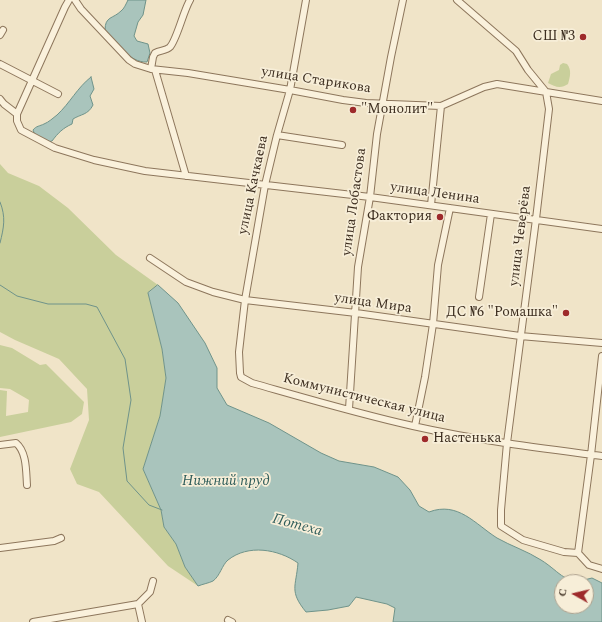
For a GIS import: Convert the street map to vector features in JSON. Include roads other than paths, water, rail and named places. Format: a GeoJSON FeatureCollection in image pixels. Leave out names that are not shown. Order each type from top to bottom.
{"type":"FeatureCollection","features":[{"type":"Feature","properties":{"kind":"street"},"geometry":{"type":"LineString","coordinates":[[64,0],[65,7]]}},
{"type":"Feature","properties":{"kind":"street"},"geometry":{"type":"LineString","coordinates":[[0,99],[17,114],[69,0]]}},
{"type":"Feature","properties":{"kind":"street","name":"улица Старикова"},"geometry":{"type":"LineString","coordinates":[[75,0],[81,10],[129,60],[135,64],[153,69],[188,73],[343,100],[384,103],[441,106],[484,87],[497,84],[602,101]]}},
{"type":"Feature","properties":{"kind":"street"},"geometry":{"type":"LineString","coordinates":[[186,176],[153,69],[153,57],[155,53],[168,48],[172,44],[190,0]]}},
{"type":"Feature","properties":{"kind":"street","name":"улица Качкаева"},"geometry":{"type":"LineString","coordinates":[[241,377],[239,352],[245,300],[265,185],[290,90],[306,0]]}},
{"type":"Feature","properties":{"kind":"street","name":"улица Лобастова"},"geometry":{"type":"LineString","coordinates":[[348,410],[356,313],[358,267],[370,197],[374,155],[384,103],[390,57],[403,0]]}},
{"type":"Feature","properties":{"kind":"street"},"geometry":{"type":"LineString","coordinates":[[457,0],[516,51],[531,74],[546,92]]}},
{"type":"Feature","properties":{"kind":"street"},"geometry":{"type":"LineString","coordinates":[[0,64],[58,94]]}},
{"type":"Feature","properties":{"kind":"street","name":"улица Чеверёва"},"geometry":{"type":"LineString","coordinates":[[546,92],[549,109],[507,443],[501,526],[523,540],[564,552],[578,553]]}},
{"type":"Feature","properties":{"kind":"street"},"geometry":{"type":"LineString","coordinates":[[431,206],[441,106]]}},
{"type":"Feature","properties":{"kind":"street","name":"улица Ленина"},"geometry":{"type":"LineString","coordinates":[[17,114],[21,130],[55,148],[94,160],[145,171],[370,197],[602,229]]}},
{"type":"Feature","properties":{"kind":"street"},"geometry":{"type":"LineString","coordinates":[[277,135],[342,145]]}},
{"type":"Feature","properties":{"kind":"street"},"geometry":{"type":"LineString","coordinates":[[415,426],[425,377],[438,265],[450,208]]}},
{"type":"Feature","properties":{"kind":"street"},"geometry":{"type":"LineString","coordinates":[[479,297],[491,214]]}},
{"type":"Feature","properties":{"kind":"street","name":"улица Мира"},"geometry":{"type":"LineString","coordinates":[[150,258],[186,282],[213,292],[245,300],[356,313],[520,336],[602,343]]}},
{"type":"Feature","properties":{"kind":"street"},"geometry":{"type":"LineString","coordinates":[[602,356],[578,553],[589,565],[602,569]]}},
{"type":"Feature","properties":{"kind":"street","name":"Коммунистическая улица"},"geometry":{"type":"LineString","coordinates":[[241,377],[252,383],[369,416],[507,443],[602,456]]}},
{"type":"Feature","properties":{"kind":"street"},"geometry":{"type":"LineString","coordinates":[[0,445],[16,443],[20,446],[25,464],[27,485]]}},
{"type":"Feature","properties":{"kind":"street"},"geometry":{"type":"LineString","coordinates":[[0,548],[54,541],[61,538]]}},
{"type":"Feature","properties":{"kind":"street"},"geometry":{"type":"LineString","coordinates":[[33,622],[62,620],[138,604],[150,592],[153,582]]}},
{"type":"Feature","properties":{"kind":"street"},"geometry":{"type":"LineString","coordinates":[[138,604],[142,622]]}},
{"type":"Feature","properties":{"kind":"water"},"geometry":{"type":"Polygon","coordinates":[[[128,0],[146,0],[143,15],[138,22],[134,36],[137,41],[148,44],[150,53],[147,62],[135,59],[129,55],[105,30],[106,22],[122,10],[128,0]]]}},
{"type":"Feature","properties":{"kind":"water"},"geometry":{"type":"Polygon","coordinates":[[[91,77],[94,89],[90,96],[93,105],[89,111],[73,119],[72,124],[61,131],[52,141],[48,142],[35,135],[33,130],[57,115],[91,77]]]}},
{"type":"Feature","properties":{"kind":"water","name":"Нижний пруд"},"geometry":{"type":"Polygon","coordinates":[[[158,285],[178,303],[205,343],[217,368],[217,388],[227,405],[269,423],[321,453],[339,461],[374,467],[398,477],[410,490],[419,506],[429,512],[439,509],[449,509],[457,512],[466,516],[497,538],[536,557],[560,574],[554,574],[554,614],[594,614],[594,579],[602,583],[602,622],[393,622],[395,608],[387,604],[356,597],[349,606],[306,612],[295,594],[298,563],[281,554],[263,550],[254,550],[236,555],[226,562],[213,581],[198,586],[185,567],[176,544],[164,527],[161,510],[143,469],[160,416],[166,378],[162,349],[148,293],[158,285]]]}},
{"type":"Feature","properties":{"kind":"waterway","name":"Потеха"},"geometry":{"type":"LineString","coordinates":[[0,202],[4,222],[0,243]]}},
{"type":"Feature","properties":{"kind":"waterway","name":"Потеха"},"geometry":{"type":"LineString","coordinates":[[0,285],[17,296],[48,304],[86,304],[97,307],[125,359],[131,400],[123,448],[127,481],[149,505],[162,510]]}},
{"type":"Feature","properties":{"kind":"place","name":"СШ №3"},"geometry":{"type":"Point","coordinates":[583,37]}},
{"type":"Feature","properties":{"kind":"place","name":"\"Монолит\""},"geometry":{"type":"Point","coordinates":[353,110]}},
{"type":"Feature","properties":{"kind":"place","name":"Фактория"},"geometry":{"type":"Point","coordinates":[440,217]}},
{"type":"Feature","properties":{"kind":"place","name":"ДС №6 \"Ромашка\""},"geometry":{"type":"Point","coordinates":[566,313]}},
{"type":"Feature","properties":{"kind":"place","name":"Настенька"},"geometry":{"type":"Point","coordinates":[425,439]}}]}
